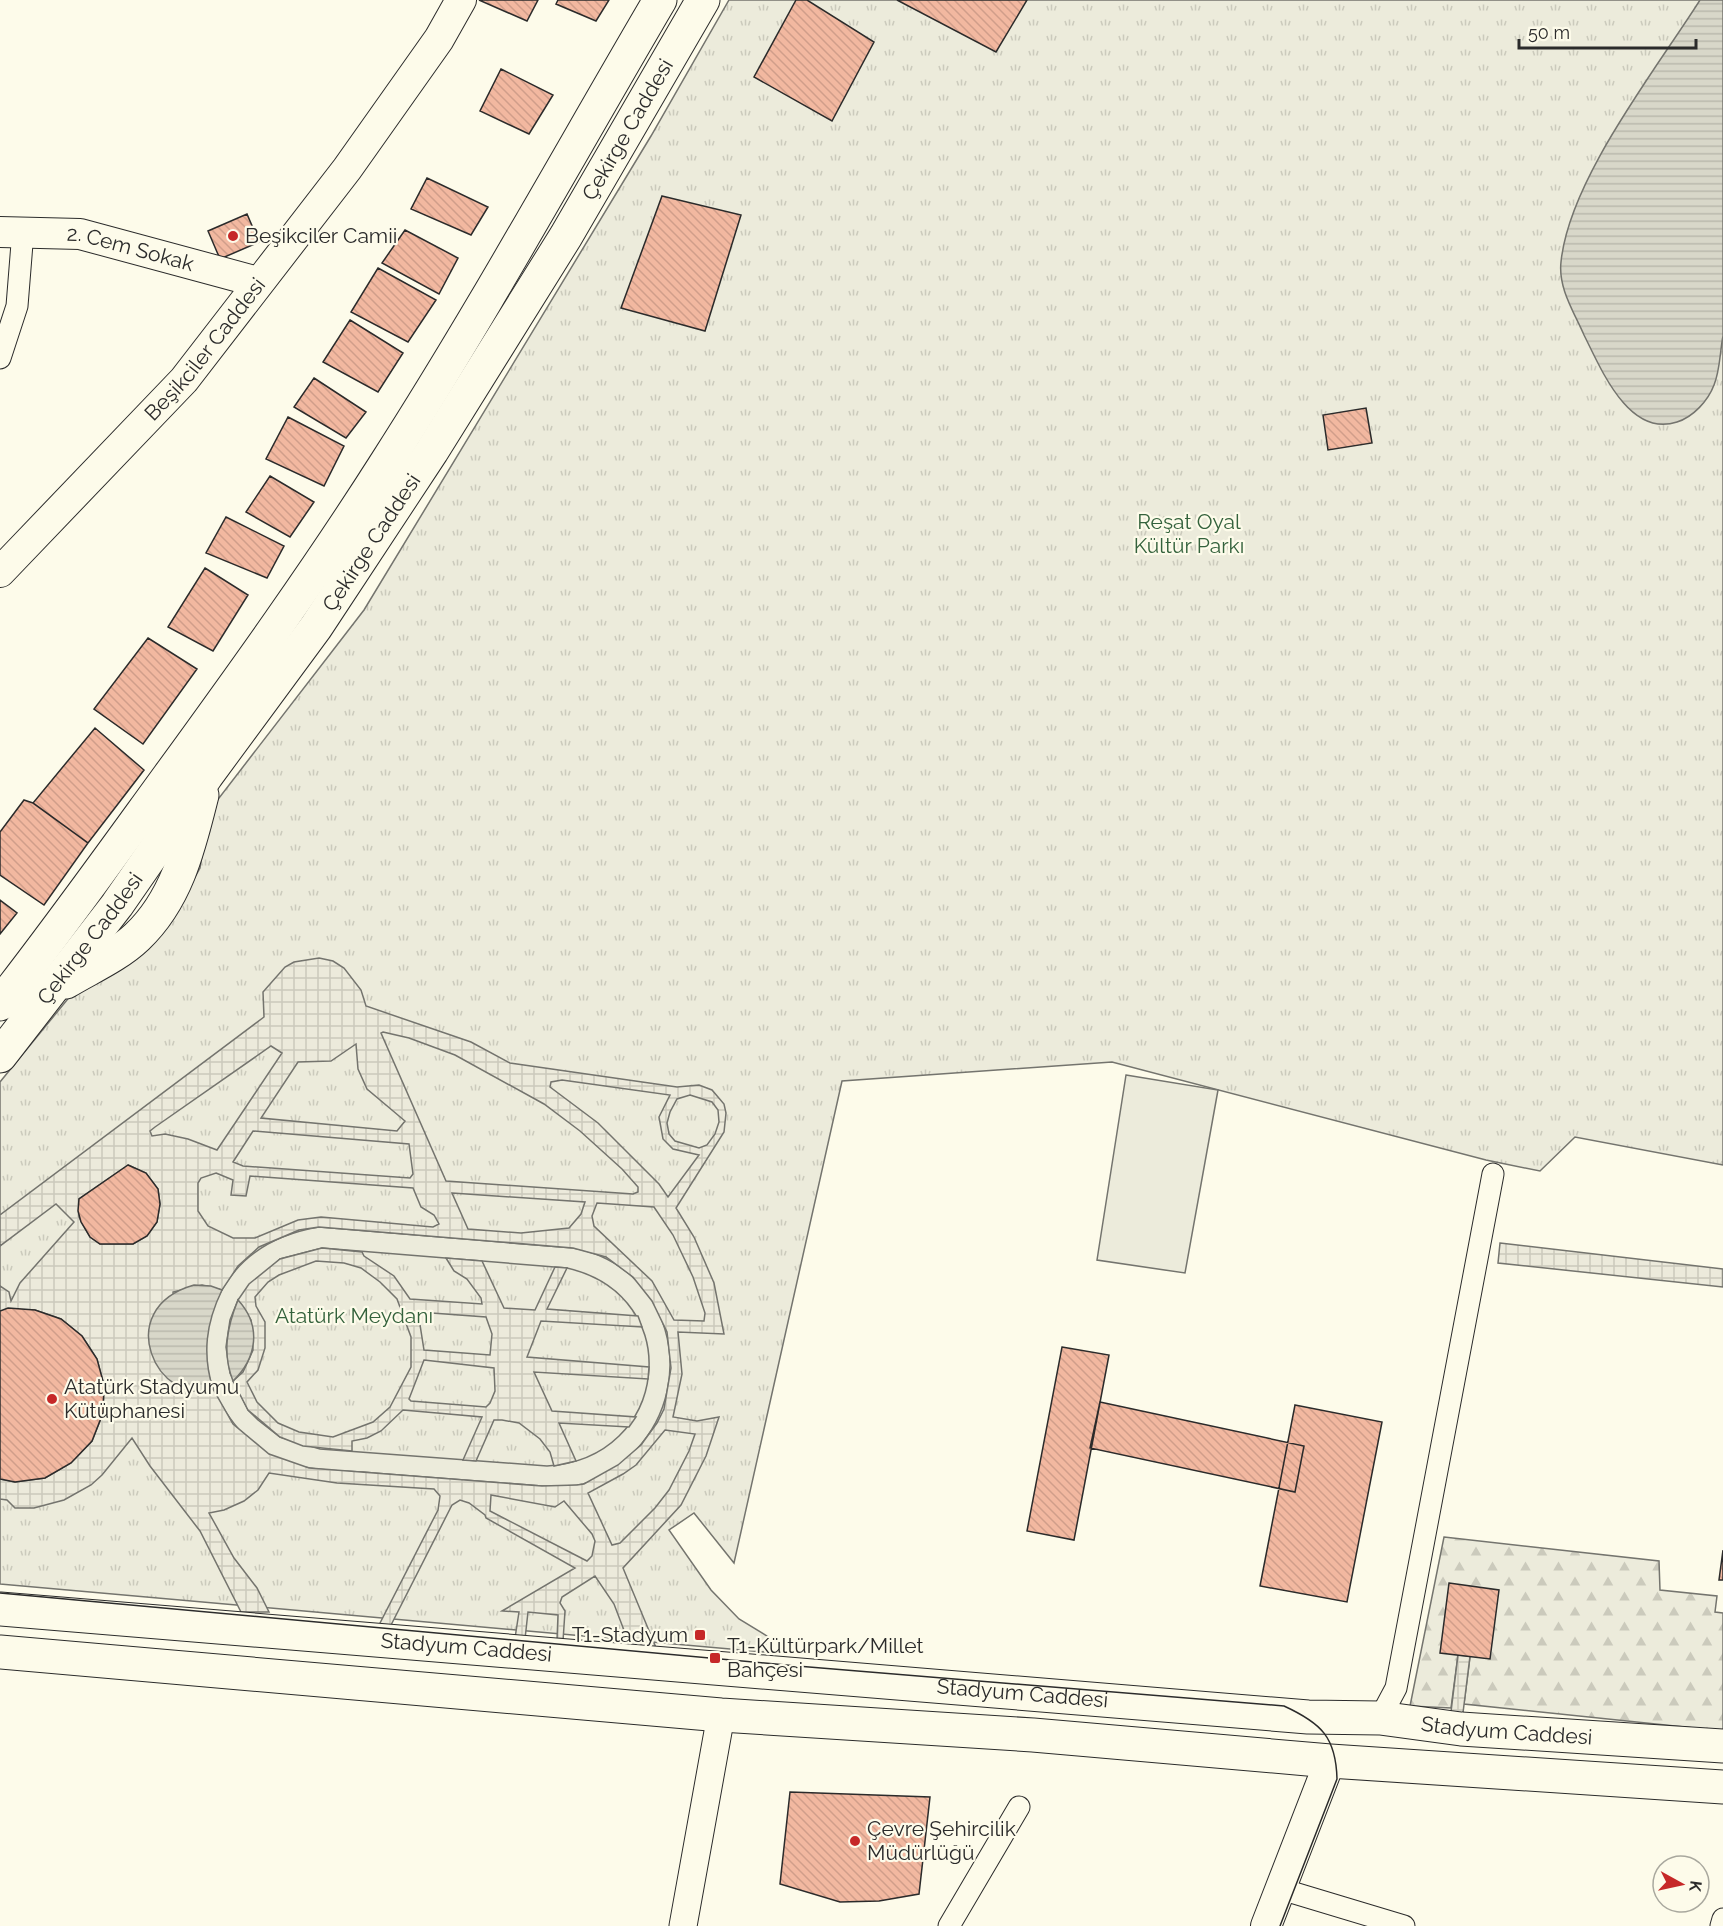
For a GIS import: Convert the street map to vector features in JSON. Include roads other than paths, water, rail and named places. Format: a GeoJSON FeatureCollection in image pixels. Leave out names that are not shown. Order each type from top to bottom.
{"type":"FeatureCollection","features":[{"type":"Feature","properties":{"kind":"main road","name":"Beşikciler Caddesi"},"geometry":{"type":"LineString","coordinates":[[3,562],[184,380],[347,169],[439,39],[461,0]]}},
{"type":"Feature","properties":{"kind":"main road","name":"Çekirge Caddesi"},"geometry":{"type":"LineString","coordinates":[[0,1004],[46,945],[235,685],[306,585],[381,472],[474,322],[660,0]]}},
{"type":"Feature","properties":{"kind":"main road","name":"Çekirge Caddesi"},"geometry":{"type":"LineString","coordinates":[[0,1056],[117,905],[207,775],[316,627],[432,451],[566,236],[703,0]]}},
{"type":"Feature","properties":{"kind":"main road","name":"2. Cem Sokak"},"geometry":{"type":"LineString","coordinates":[[12,232],[80,234],[258,282]]}},
{"type":"Feature","properties":{"kind":"main road","name":"Stadyum Caddesi"},"geometry":{"type":"LineString","coordinates":[[0,1609],[1284,1715],[1380,1718],[1461,1729],[1723,1746]]}},
{"type":"Feature","properties":{"kind":"main road"},"geometry":{"type":"LineString","coordinates":[[0,1652],[721,1715],[1033,1735],[1330,1761],[1723,1786]]}},
{"type":"Feature","properties":{"kind":"main road"},"geometry":{"type":"LineString","coordinates":[[1266,1926],[1330,1761]]}},
{"type":"Feature","properties":{"kind":"street"},"geometry":{"type":"LineString","coordinates":[[0,358],[17,306],[12,232]]}},
{"type":"Feature","properties":{"kind":"street"},"geometry":{"type":"LineString","coordinates":[[1380,1718],[1396,1688],[1493,1174]]}},
{"type":"Feature","properties":{"kind":"street"},"geometry":{"type":"LineString","coordinates":[[682,1926],[721,1715]]}},
{"type":"Feature","properties":{"kind":"street"},"geometry":{"type":"LineString","coordinates":[[949,1926],[1019,1807]]}},
{"type":"Feature","properties":{"kind":"street"},"geometry":{"type":"LineString","coordinates":[[1281,1889],[1404,1926]]}},
{"type":"Feature","properties":{"kind":"street"},"geometry":{"type":"LineString","coordinates":[[1721,1926],[1723,1919]]}},
{"type":"Feature","properties":{"kind":"tram line"},"geometry":{"type":"LineString","coordinates":[[0,1593],[797,1666],[1284,1706],[1317,1725],[1324,1733],[1334,1752],[1337,1779],[1280,1926]]}},
{"type":"Feature","properties":{"kind":"place","name":"Beşikciler Camii"},"geometry":{"type":"Point","coordinates":[233,236]}},
{"type":"Feature","properties":{"kind":"place","name":"Atatürk Stadyumu Kütüphanesi"},"geometry":{"type":"Point","coordinates":[52,1399]}},
{"type":"Feature","properties":{"kind":"place","name":"T1-Stadyum"},"geometry":{"type":"Point","coordinates":[700,1635]}},
{"type":"Feature","properties":{"kind":"place","name":"T1-Kültürpark/Millet Bahçesi"},"geometry":{"type":"Point","coordinates":[715,1658]}},
{"type":"Feature","properties":{"kind":"place","name":"Çevre Şehircilik Müdürlüğü"},"geometry":{"type":"Point","coordinates":[855,1841]}},
{"type":"Feature","properties":{"kind":"park label","name":"Reşat Oyal Kültür Parkı"},"geometry":{"type":"Point","coordinates":[1189,534]}},
{"type":"Feature","properties":{"kind":"park label","name":"Atatürk Meydanı"},"geometry":{"type":"Point","coordinates":[354,1316]}}]}
